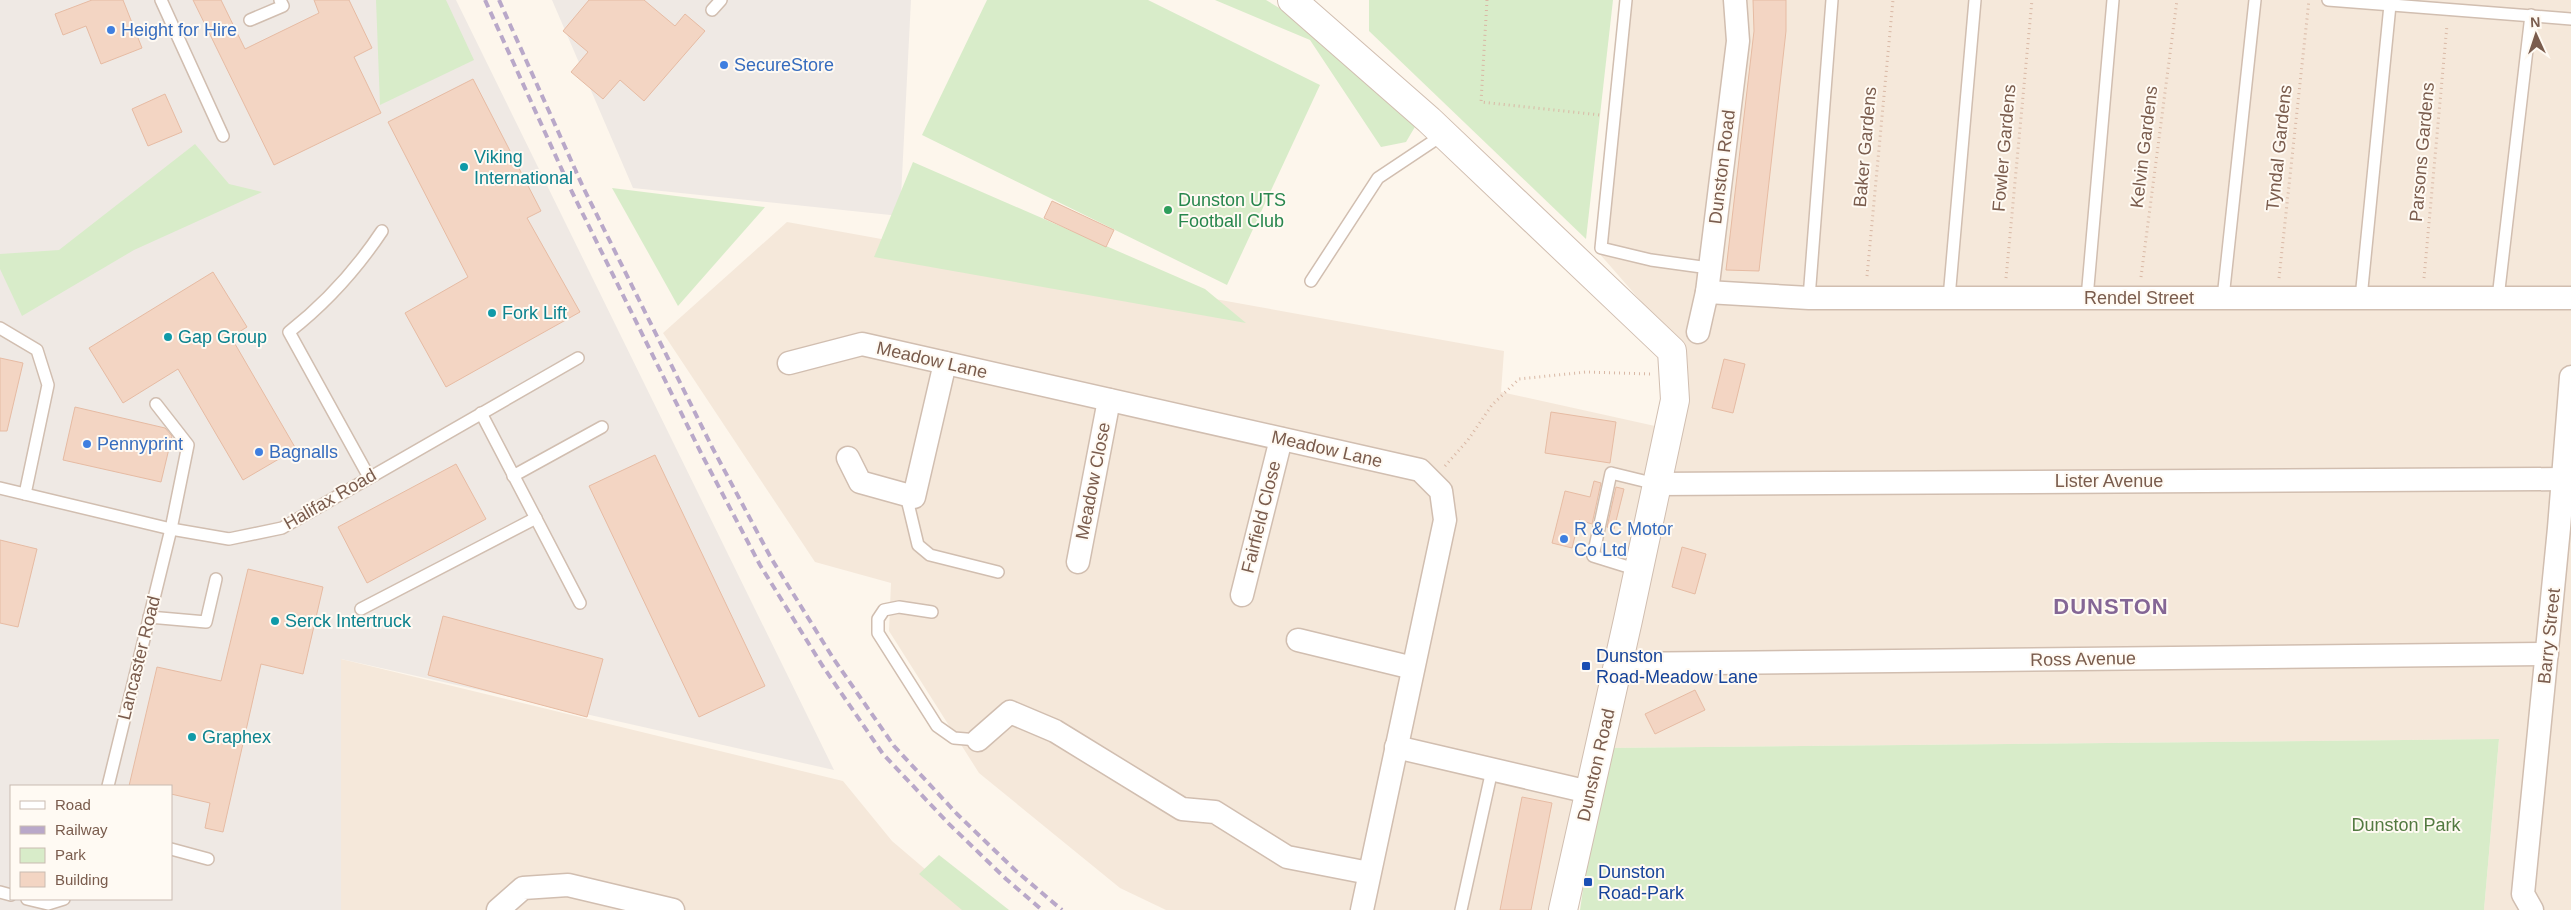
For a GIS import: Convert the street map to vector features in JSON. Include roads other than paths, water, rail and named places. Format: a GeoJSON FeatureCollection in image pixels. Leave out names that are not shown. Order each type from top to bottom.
{"type":"FeatureCollection","features":[{"type":"Feature","properties":{"kind":"street","name":"Dunston Road"},"geometry":{"type":"LineString","coordinates":[[1292,0],[1444,134],[1672,351],[1675,400],[1563,910]]}},
{"type":"Feature","properties":{"kind":"street","name":"Dunston Road"},"geometry":{"type":"LineString","coordinates":[[1698,332],[1707,292],[1738,41],[1735,0]]}},
{"type":"Feature","properties":{"kind":"street","name":"Rendel Street"},"geometry":{"type":"LineString","coordinates":[[1707,292],[1809,298],[1865,296],[1949,298],[2571,298]]}},
{"type":"Feature","properties":{"kind":"street","name":"Meadow Lane"},"geometry":{"type":"LineString","coordinates":[[789,364],[862,344],[1420,470],[1441,491],[1445,520],[1362,910]]}},
{"type":"Feature","properties":{"kind":"street"},"geometry":{"type":"LineString","coordinates":[[848,458],[860,482],[914,497],[945,363]]}},
{"type":"Feature","properties":{"kind":"street","name":"Barry Street"},"geometry":{"type":"LineString","coordinates":[[2527,902],[2547,654],[2565,528],[2563,479],[2571,377]]}},
{"type":"Feature","properties":{"kind":"street","name":"Meadow Close"},"geometry":{"type":"LineString","coordinates":[[1078,562],[1109,400]]}},
{"type":"Feature","properties":{"kind":"street","name":"Fairfield Close"},"geometry":{"type":"LineString","coordinates":[[1242,595],[1280,439]]}},
{"type":"Feature","properties":{"kind":"street","name":"Lister Avenue"},"geometry":{"type":"LineString","coordinates":[[1656,484],[2563,479]]}},
{"type":"Feature","properties":{"kind":"street"},"geometry":{"type":"LineString","coordinates":[[1298,640],[1413,668]]}},
{"type":"Feature","properties":{"kind":"street","name":"Ross Avenue"},"geometry":{"type":"LineString","coordinates":[[1618,664],[2547,654]]}},
{"type":"Feature","properties":{"kind":"street"},"geometry":{"type":"LineString","coordinates":[[978,740],[1010,712],[1055,731],[1182,809],[1215,812],[1287,857],[1369,873]]}},
{"type":"Feature","properties":{"kind":"street"},"geometry":{"type":"LineString","coordinates":[[1396,747],[1589,792]]}},
{"type":"Feature","properties":{"kind":"street"},"geometry":{"type":"LineString","coordinates":[[498,910],[523,888],[568,886],[673,910]]}},
{"type":"Feature","properties":{"kind":"lane"},"geometry":{"type":"LineString","coordinates":[[161,0],[223,136]]}},
{"type":"Feature","properties":{"kind":"lane"},"geometry":{"type":"LineString","coordinates":[[250,20],[283,6],[280,0]]}},
{"type":"Feature","properties":{"kind":"lane"},"geometry":{"type":"LineString","coordinates":[[712,10],[720,0]]}},
{"type":"Feature","properties":{"kind":"lane"},"geometry":{"type":"LineString","coordinates":[[1626,0],[1601,248],[1651,260],[1709,268]]}},
{"type":"Feature","properties":{"kind":"lane"},"geometry":{"type":"LineString","coordinates":[[1809,298],[1832,0]]}},
{"type":"Feature","properties":{"kind":"lane"},"geometry":{"type":"LineString","coordinates":[[1949,298],[1975,0]]}},
{"type":"Feature","properties":{"kind":"lane"},"geometry":{"type":"LineString","coordinates":[[2087,298],[2113,0]]}},
{"type":"Feature","properties":{"kind":"lane"},"geometry":{"type":"LineString","coordinates":[[2222,298],[2255,0]]}},
{"type":"Feature","properties":{"kind":"lane"},"geometry":{"type":"LineString","coordinates":[[2328,0],[2571,18]]}},
{"type":"Feature","properties":{"kind":"lane"},"geometry":{"type":"LineString","coordinates":[[2361,298],[2390,5]]}},
{"type":"Feature","properties":{"kind":"lane"},"geometry":{"type":"LineString","coordinates":[[2498,298],[2530,15]]}},
{"type":"Feature","properties":{"kind":"lane"},"geometry":{"type":"LineString","coordinates":[[1311,281],[1378,178],[1444,134]]}},
{"type":"Feature","properties":{"kind":"lane"},"geometry":{"type":"LineString","coordinates":[[369,477],[289,332],[315,311],[360,264],[382,231]]}},
{"type":"Feature","properties":{"kind":"lane"},"geometry":{"type":"LineString","coordinates":[[0,328],[37,350],[48,385],[25,494]]}},
{"type":"Feature","properties":{"kind":"lane","name":"Halifax Road"},"geometry":{"type":"LineString","coordinates":[[0,488],[171,529],[229,539],[282,528],[578,358]]}},
{"type":"Feature","properties":{"kind":"lane","name":"Lancaster Road"},"geometry":{"type":"LineString","coordinates":[[108,785],[171,529],[188,445],[156,404]]}},
{"type":"Feature","properties":{"kind":"lane"},"geometry":{"type":"LineString","coordinates":[[481,413],[580,603]]}},
{"type":"Feature","properties":{"kind":"lane"},"geometry":{"type":"LineString","coordinates":[[513,476],[602,427]]}},
{"type":"Feature","properties":{"kind":"lane"},"geometry":{"type":"LineString","coordinates":[[1638,570],[1593,556],[1611,473],[1656,484]]}},
{"type":"Feature","properties":{"kind":"lane"},"geometry":{"type":"LineString","coordinates":[[906,495],[918,546],[930,555],[998,572]]}},
{"type":"Feature","properties":{"kind":"lane"},"geometry":{"type":"LineString","coordinates":[[361,609],[536,518]]}},
{"type":"Feature","properties":{"kind":"lane"},"geometry":{"type":"LineString","coordinates":[[149,617],[206,622],[216,579]]}},
{"type":"Feature","properties":{"kind":"lane"},"geometry":{"type":"LineString","coordinates":[[932,612],[899,607],[884,610],[878,619],[878,633],[937,726],[954,738],[978,740]]}},
{"type":"Feature","properties":{"kind":"lane"},"geometry":{"type":"LineString","coordinates":[[1461,910],[1492,770]]}},
{"type":"Feature","properties":{"kind":"lane"},"geometry":{"type":"LineString","coordinates":[[172,849],[208,859]]}},
{"type":"Feature","properties":{"kind":"lane"},"geometry":{"type":"LineString","coordinates":[[30,900],[50,907],[62,900]]}},
{"type":"Feature","properties":{"kind":"railway"},"geometry":{"type":"LineString","coordinates":[[485,0],[572,192],[701,453],[760,565],[822,665],[883,754],[948,823],[1006,879],[1042,910]]}},
{"type":"Feature","properties":{"kind":"railway"},"geometry":{"type":"LineString","coordinates":[[499,0],[583,187],[712,447],[771,558],[833,658],[894,746],[957,814],[1015,870],[1062,910]]}},
{"type":"Feature","properties":{"kind":"place","name":"Height for Hire"},"geometry":{"type":"Point","coordinates":[111,30]}},
{"type":"Feature","properties":{"kind":"place","name":"SecureStore"},"geometry":{"type":"Point","coordinates":[724,65]}},
{"type":"Feature","properties":{"kind":"place","name":"Viking International"},"geometry":{"type":"Point","coordinates":[464,167]}},
{"type":"Feature","properties":{"kind":"place","name":"Dunston UTS Football Club"},"geometry":{"type":"Point","coordinates":[1168,210]}},
{"type":"Feature","properties":{"kind":"place","name":"Fork Lift"},"geometry":{"type":"Point","coordinates":[492,313]}},
{"type":"Feature","properties":{"kind":"place","name":"Gap Group"},"geometry":{"type":"Point","coordinates":[168,337]}},
{"type":"Feature","properties":{"kind":"place","name":"Pennyprint"},"geometry":{"type":"Point","coordinates":[87,444]}},
{"type":"Feature","properties":{"kind":"place","name":"Bagnalls"},"geometry":{"type":"Point","coordinates":[259,452]}},
{"type":"Feature","properties":{"kind":"place","name":"R & C Motor Co Ltd"},"geometry":{"type":"Point","coordinates":[1564,539]}},
{"type":"Feature","properties":{"kind":"place","name":"Serck Intertruck"},"geometry":{"type":"Point","coordinates":[275,621]}},
{"type":"Feature","properties":{"kind":"place","name":"Dunston Road-Meadow Lane"},"geometry":{"type":"Point","coordinates":[1586,666]}},
{"type":"Feature","properties":{"kind":"place","name":"Graphex"},"geometry":{"type":"Point","coordinates":[192,737]}},
{"type":"Feature","properties":{"kind":"place","name":"Dunston Road-Park"},"geometry":{"type":"Point","coordinates":[1588,882]}},
{"type":"Feature","properties":{"kind":"district","name":"DUNSTON"},"geometry":{"type":"Point","coordinates":[2111,606]}},
{"type":"Feature","properties":{"kind":"park label","name":"Dunston Park"},"geometry":{"type":"Point","coordinates":[2406,825]}}]}
